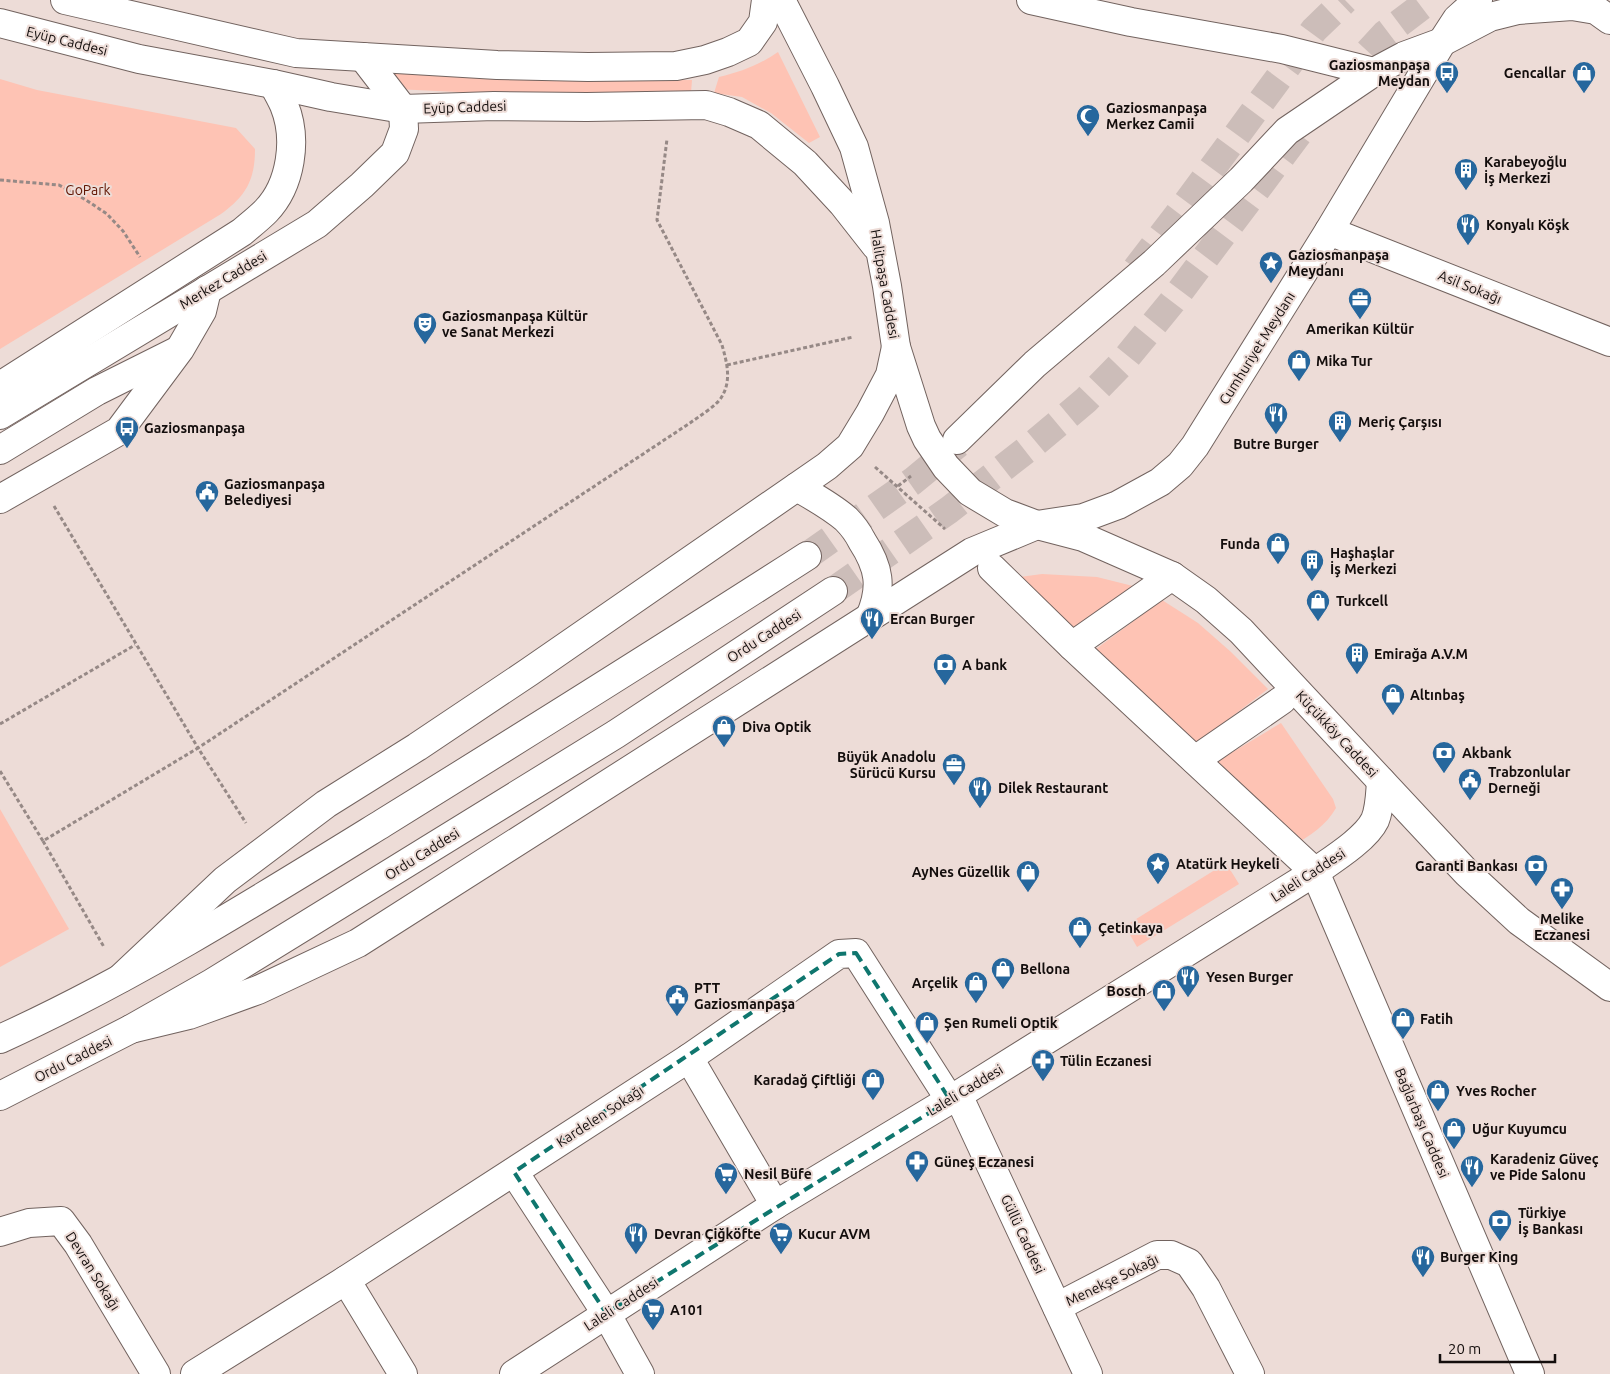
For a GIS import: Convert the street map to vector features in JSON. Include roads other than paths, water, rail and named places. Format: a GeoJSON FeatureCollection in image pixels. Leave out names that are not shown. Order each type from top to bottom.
{"type":"FeatureCollection","features":[{"type":"Feature","properties":{"kind":"main road"},"geometry":{"type":"LineString","coordinates":[[65,0],[296,53],[497,65],[588,67],[676,66],[705,60],[749,42],[763,22],[766,0]]}},
{"type":"Feature","properties":{"kind":"main road","name":"Halitpaşa Caddesi"},"geometry":{"type":"LineString","coordinates":[[781,0],[854,147],[867,190],[881,252],[896,347],[921,426],[927,439],[946,467],[970,492],[1005,513],[1037,525]]}},
{"type":"Feature","properties":{"kind":"main road"},"geometry":{"type":"LineString","coordinates":[[1031,0],[1131,22],[1282,49],[1374,72]]}},
{"type":"Feature","properties":{"kind":"main road","name":"Cumhuriyet Meydanı"},"geometry":{"type":"LineString","coordinates":[[131,1029],[189,1015],[258,990],[358,943],[972,552],[1037,525],[1082,518],[1118,505],[1160,482],[1180,465],[1195,446],[1330,231],[1460,10],[1478,0]]}},
{"type":"Feature","properties":{"kind":"main road"},"geometry":{"type":"LineString","coordinates":[[957,440],[1035,364],[1154,263],[1241,180],[1288,131],[1374,72],[1404,56],[1442,42],[1490,17],[1518,10],[1572,6],[1596,10],[1610,20]]}},
{"type":"Feature","properties":{"kind":"main road","name":"Eyüp Caddesi"},"geometry":{"type":"LineString","coordinates":[[0,23],[139,59],[402,109],[494,106],[671,107],[706,105],[759,125],[805,163],[843,204],[881,252]]}},
{"type":"Feature","properties":{"kind":"main road"},"geometry":{"type":"LineString","coordinates":[[364,57],[402,109]]}},
{"type":"Feature","properties":{"kind":"main road"},"geometry":{"type":"LineString","coordinates":[[0,386],[242,232],[266,210],[283,187],[291,151],[287,114],[273,84]]}},
{"type":"Feature","properties":{"kind":"main road","name":"Merkez Caddesi"},"geometry":{"type":"LineString","coordinates":[[0,415],[316,224],[362,185],[395,153],[404,129],[402,109]]}},
{"type":"Feature","properties":{"kind":"main road","name":"Asil Sokağı"},"geometry":{"type":"LineString","coordinates":[[1330,231],[1610,342]]}},
{"type":"Feature","properties":{"kind":"main road"},"geometry":{"type":"LineString","coordinates":[[0,499],[119,431],[180,349],[202,311],[207,290]]}},
{"type":"Feature","properties":{"kind":"main road"},"geometry":{"type":"LineString","coordinates":[[122,978],[225,880],[326,804],[433,736],[826,466],[850,446],[870,413],[890,375],[896,347]]}},
{"type":"Feature","properties":{"kind":"main road"},"geometry":{"type":"LineString","coordinates":[[0,450],[97,392],[180,349]]}},
{"type":"Feature","properties":{"kind":"main road"},"geometry":{"type":"LineString","coordinates":[[797,487],[823,502],[847,520],[871,554],[878,571],[878,588],[875,605],[870,616]]}},
{"type":"Feature","properties":{"kind":"main road","name":"Küçükköy Caddesi"},"geometry":{"type":"LineString","coordinates":[[1037,525],[1083,536],[1172,576],[1206,600],[1241,631],[1467,873],[1519,921],[1610,986]]}},
{"type":"Feature","properties":{"kind":"main road"},"geometry":{"type":"LineString","coordinates":[[0,1039],[122,978],[279,888],[808,556]]}},
{"type":"Feature","properties":{"kind":"main road"},"geometry":{"type":"LineString","coordinates":[[992,568],[1072,646],[1315,872]]}},
{"type":"Feature","properties":{"kind":"main road"},"geometry":{"type":"LineString","coordinates":[[1072,646],[1172,576]]}},
{"type":"Feature","properties":{"kind":"main road","name":"Ordu Caddesi"},"geometry":{"type":"LineString","coordinates":[[0,1096],[131,1029],[212,983],[616,734],[833,591]]}},
{"type":"Feature","properties":{"kind":"main road"},"geometry":{"type":"LineString","coordinates":[[1194,760],[1282,700]]}},
{"type":"Feature","properties":{"kind":"main road","name":"Laleli Caddesi"},"geometry":{"type":"LineString","coordinates":[[514,1374],[775,1205],[954,1098],[1315,872],[1354,844],[1374,821],[1379,802],[1381,781]]}},
{"type":"Feature","properties":{"kind":"main road","name":"Bağlarbaşı Caddesi"},"geometry":{"type":"LineString","coordinates":[[1315,872],[1530,1374]]}},
{"type":"Feature","properties":{"kind":"main road","name":"Kardelen Sokağı"},"geometry":{"type":"LineString","coordinates":[[195,1374],[346,1280],[689,1058],[839,954],[856,953],[954,1098]]}},
{"type":"Feature","properties":{"kind":"main road"},"geometry":{"type":"LineString","coordinates":[[689,1058],[775,1205]]}},
{"type":"Feature","properties":{"kind":"main road","name":"Güllü Caddesi"},"geometry":{"type":"LineString","coordinates":[[954,1098],[1058,1307],[1082,1372]]}},
{"type":"Feature","properties":{"kind":"main road"},"geometry":{"type":"LineString","coordinates":[[514,1172],[606,1313],[640,1374]]}},
{"type":"Feature","properties":{"kind":"main road","name":"Devran Sokağı"},"geometry":{"type":"LineString","coordinates":[[0,1232],[29,1223],[60,1221],[78,1244],[156,1374]]}},
{"type":"Feature","properties":{"kind":"main road","name":"Menekşe Sokağı"},"geometry":{"type":"LineString","coordinates":[[1058,1307],[1157,1255],[1171,1255],[1189,1263],[1206,1288],[1250,1374]]}},
{"type":"Feature","properties":{"kind":"main road"},"geometry":{"type":"LineString","coordinates":[[346,1280],[403,1374]]}},
{"type":"Feature","properties":{"kind":"tunnel"},"geometry":{"type":"LineString","coordinates":[[1136,269],[1314,30],[1345,0]]}},
{"type":"Feature","properties":{"kind":"tunnel"},"geometry":{"type":"LineString","coordinates":[[1340,83],[1385,34],[1430,0]]}},
{"type":"Feature","properties":{"kind":"tunnel"},"geometry":{"type":"LineString","coordinates":[[833,591],[949,510],[1030,447],[1086,400],[1123,362],[1172,302],[1302,129]]}},
{"type":"Feature","properties":{"kind":"tunnel"},"geometry":{"type":"LineString","coordinates":[[807,556],[913,481],[958,444]]}},
{"type":"Feature","properties":{"kind":"place","name":"Gaziosmanpaşa Meydan"},"geometry":{"type":"Point","coordinates":[1447,94]}},
{"type":"Feature","properties":{"kind":"place","name":"Gencallar"},"geometry":{"type":"Point","coordinates":[1584,94]}},
{"type":"Feature","properties":{"kind":"place","name":"Gaziosmanpaşa Merkez Camii"},"geometry":{"type":"Point","coordinates":[1088,137]}},
{"type":"Feature","properties":{"kind":"place","name":"Karabeyoğlu İş Merkezi"},"geometry":{"type":"Point","coordinates":[1466,191]}},
{"type":"Feature","properties":{"kind":"place","name":"Konyalı Köşk"},"geometry":{"type":"Point","coordinates":[1468,246]}},
{"type":"Feature","properties":{"kind":"place","name":"Gaziosmanpaşa Meydanı"},"geometry":{"type":"Point","coordinates":[1271,284]}},
{"type":"Feature","properties":{"kind":"place","name":"Amerikan Kültür"},"geometry":{"type":"Point","coordinates":[1360,320]}},
{"type":"Feature","properties":{"kind":"place","name":"Gaziosmanpaşa Kültür ve Sanat Merkezi"},"geometry":{"type":"Point","coordinates":[425,345]}},
{"type":"Feature","properties":{"kind":"place","name":"Mika Tur"},"geometry":{"type":"Point","coordinates":[1299,382]}},
{"type":"Feature","properties":{"kind":"place","name":"Butre Burger"},"geometry":{"type":"Point","coordinates":[1276,435]}},
{"type":"Feature","properties":{"kind":"place","name":"Meriç Çarşısı"},"geometry":{"type":"Point","coordinates":[1340,443]}},
{"type":"Feature","properties":{"kind":"place","name":"Gaziosmanpaşa"},"geometry":{"type":"Point","coordinates":[127,449]}},
{"type":"Feature","properties":{"kind":"place","name":"Gaziosmanpaşa Belediyesi"},"geometry":{"type":"Point","coordinates":[207,513]}},
{"type":"Feature","properties":{"kind":"place","name":"Funda"},"geometry":{"type":"Point","coordinates":[1278,565]}},
{"type":"Feature","properties":{"kind":"place","name":"Haşhaşlar İş Merkezi"},"geometry":{"type":"Point","coordinates":[1312,582]}},
{"type":"Feature","properties":{"kind":"place","name":"Turkcell"},"geometry":{"type":"Point","coordinates":[1318,622]}},
{"type":"Feature","properties":{"kind":"place","name":"Ercan Burger"},"geometry":{"type":"Point","coordinates":[872,640]}},
{"type":"Feature","properties":{"kind":"place","name":"Emirağa A.V.M"},"geometry":{"type":"Point","coordinates":[1357,675]}},
{"type":"Feature","properties":{"kind":"place","name":"A bank"},"geometry":{"type":"Point","coordinates":[945,686]}},
{"type":"Feature","properties":{"kind":"place","name":"Altınbaş"},"geometry":{"type":"Point","coordinates":[1393,716]}},
{"type":"Feature","properties":{"kind":"place","name":"Diva Optik"},"geometry":{"type":"Point","coordinates":[724,748]}},
{"type":"Feature","properties":{"kind":"place","name":"Akbank"},"geometry":{"type":"Point","coordinates":[1444,774]}},
{"type":"Feature","properties":{"kind":"place","name":"Büyük Anadolu Sürücü Kursu"},"geometry":{"type":"Point","coordinates":[954,786]}},
{"type":"Feature","properties":{"kind":"place","name":"Trabzonlular Derneği"},"geometry":{"type":"Point","coordinates":[1470,801]}},
{"type":"Feature","properties":{"kind":"place","name":"Dilek Restaurant"},"geometry":{"type":"Point","coordinates":[980,809]}},
{"type":"Feature","properties":{"kind":"place","name":"Atatürk Heykeli"},"geometry":{"type":"Point","coordinates":[1158,885]}},
{"type":"Feature","properties":{"kind":"place","name":"Garanti Bankası"},"geometry":{"type":"Point","coordinates":[1536,887]}},
{"type":"Feature","properties":{"kind":"place","name":"AyNes Güzellik"},"geometry":{"type":"Point","coordinates":[1028,893]}},
{"type":"Feature","properties":{"kind":"place","name":"Melike Eczanesi"},"geometry":{"type":"Point","coordinates":[1562,910]}},
{"type":"Feature","properties":{"kind":"place","name":"Çetinkaya"},"geometry":{"type":"Point","coordinates":[1080,949]}},
{"type":"Feature","properties":{"kind":"place","name":"Bellona"},"geometry":{"type":"Point","coordinates":[1003,990]}},
{"type":"Feature","properties":{"kind":"place","name":"Yesen Burger"},"geometry":{"type":"Point","coordinates":[1188,998]}},
{"type":"Feature","properties":{"kind":"place","name":"Arçelik"},"geometry":{"type":"Point","coordinates":[976,1004]}},
{"type":"Feature","properties":{"kind":"place","name":"Bosch"},"geometry":{"type":"Point","coordinates":[1164,1012]}},
{"type":"Feature","properties":{"kind":"place","name":"PTT Gaziosmanpaşa"},"geometry":{"type":"Point","coordinates":[677,1017]}},
{"type":"Feature","properties":{"kind":"place","name":"Fatih"},"geometry":{"type":"Point","coordinates":[1403,1040]}},
{"type":"Feature","properties":{"kind":"place","name":"Şen Rumeli Optik"},"geometry":{"type":"Point","coordinates":[927,1044]}},
{"type":"Feature","properties":{"kind":"place","name":"Tülin Eczanesi"},"geometry":{"type":"Point","coordinates":[1043,1082]}},
{"type":"Feature","properties":{"kind":"place","name":"Karadağ Çiftliği"},"geometry":{"type":"Point","coordinates":[873,1101]}},
{"type":"Feature","properties":{"kind":"place","name":"Yves Rocher"},"geometry":{"type":"Point","coordinates":[1438,1112]}},
{"type":"Feature","properties":{"kind":"place","name":"Uğur Kuyumcu"},"geometry":{"type":"Point","coordinates":[1454,1150]}},
{"type":"Feature","properties":{"kind":"place","name":"Güneş Eczanesi"},"geometry":{"type":"Point","coordinates":[917,1183]}},
{"type":"Feature","properties":{"kind":"place","name":"Karadeniz Güveç ve Pide Salonu"},"geometry":{"type":"Point","coordinates":[1472,1188]}},
{"type":"Feature","properties":{"kind":"place","name":"Nesil Büfe"},"geometry":{"type":"Point","coordinates":[726,1195]}},
{"type":"Feature","properties":{"kind":"place","name":"Türkiye İş Bankası"},"geometry":{"type":"Point","coordinates":[1500,1242]}},
{"type":"Feature","properties":{"kind":"place","name":"Devran Çiğköfte"},"geometry":{"type":"Point","coordinates":[636,1255]}},
{"type":"Feature","properties":{"kind":"place","name":"Kucur AVM"},"geometry":{"type":"Point","coordinates":[781,1255]}},
{"type":"Feature","properties":{"kind":"place","name":"Burger King"},"geometry":{"type":"Point","coordinates":[1423,1278]}},
{"type":"Feature","properties":{"kind":"place","name":"A101"},"geometry":{"type":"Point","coordinates":[653,1331]}},
{"type":"Feature","properties":{"kind":"park label","name":"GoPark"},"geometry":{"type":"Point","coordinates":[88,190]}}]}
